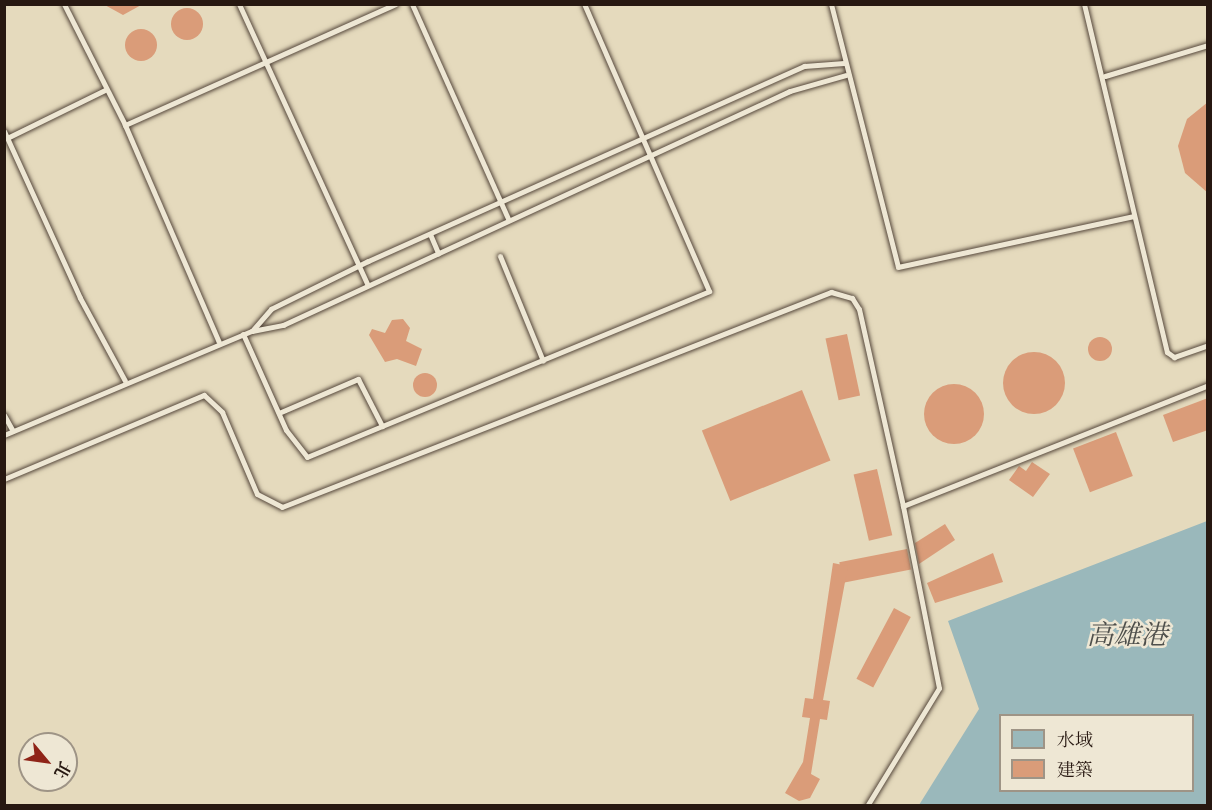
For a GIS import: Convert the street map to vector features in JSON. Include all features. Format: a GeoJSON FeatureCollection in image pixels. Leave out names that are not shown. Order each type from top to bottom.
{"type":"FeatureCollection","features":[{"type":"Feature","properties":{"kind":"lane"},"geometry":{"type":"LineString","coordinates":[[64,4],[105,90],[125,125],[219,342]]}},
{"type":"Feature","properties":{"kind":"lane"},"geometry":{"type":"LineString","coordinates":[[239,4],[367,285]]}},
{"type":"Feature","properties":{"kind":"lane"},"geometry":{"type":"LineString","coordinates":[[125,125],[395,4]]}},
{"type":"Feature","properties":{"kind":"lane"},"geometry":{"type":"LineString","coordinates":[[412,4],[508,219]]}},
{"type":"Feature","properties":{"kind":"lane"},"geometry":{"type":"LineString","coordinates":[[243,334],[294,444],[307,457],[709,291],[653,155],[584,4]]}},
{"type":"Feature","properties":{"kind":"lane"},"geometry":{"type":"LineString","coordinates":[[831,4],[846,75],[898,267],[1133,216]]}},
{"type":"Feature","properties":{"kind":"lane"},"geometry":{"type":"LineString","coordinates":[[1084,4],[1105,76],[1133,216],[1167,352],[1174,357],[1208,345]]}},
{"type":"Feature","properties":{"kind":"lane"},"geometry":{"type":"LineString","coordinates":[[1105,76],[1208,45]]}},
{"type":"Feature","properties":{"kind":"lane"},"geometry":{"type":"LineString","coordinates":[[252,330],[271,309],[358,266],[502,205],[804,66],[844,63]]}},
{"type":"Feature","properties":{"kind":"lane"},"geometry":{"type":"LineString","coordinates":[[4,435],[219,342],[252,330],[283,325],[508,219],[790,91],[846,75]]}},
{"type":"Feature","properties":{"kind":"lane"},"geometry":{"type":"LineString","coordinates":[[6,139],[105,90]]}},
{"type":"Feature","properties":{"kind":"lane"},"geometry":{"type":"LineString","coordinates":[[4,131],[80,298],[125,381]]}},
{"type":"Feature","properties":{"kind":"lane"},"geometry":{"type":"LineString","coordinates":[[430,234],[438,253]]}},
{"type":"Feature","properties":{"kind":"lane"},"geometry":{"type":"LineString","coordinates":[[500,256],[543,361]]}},
{"type":"Feature","properties":{"kind":"lane"},"geometry":{"type":"LineString","coordinates":[[4,479],[204,394],[222,412],[257,494],[282,507],[831,292],[852,298],[859,309],[903,506],[939,688],[867,806]]}},
{"type":"Feature","properties":{"kind":"lane"},"geometry":{"type":"LineString","coordinates":[[281,412],[358,379],[382,426]]}},
{"type":"Feature","properties":{"kind":"lane"},"geometry":{"type":"LineString","coordinates":[[903,506],[1208,385]]}},
{"type":"Feature","properties":{"kind":"lane"},"geometry":{"type":"LineString","coordinates":[[4,415],[13,431]]}},
{"type":"Feature","properties":{"kind":"water","name":"高雄港"},"geometry":{"type":"Polygon","coordinates":[[[1207,521],[1207,805],[919,805],[979,709],[948,621],[1207,521]]]}},
{"type":"Feature","properties":{"kind":"building"},"geometry":{"type":"Polygon","coordinates":[[[103,4],[143,4],[123,15],[103,4]]]}},
{"type":"Feature","properties":{"kind":"building"},"geometry":{"type":"Polygon","coordinates":[[[187,8],[198,13],[203,24],[198,35],[187,40],[176,35],[171,24],[176,13],[187,8]]]}},
{"type":"Feature","properties":{"kind":"building"},"geometry":{"type":"Polygon","coordinates":[[[141,29],[152,34],[157,45],[152,56],[141,61],[130,56],[125,45],[130,34],[141,29]]]}},
{"type":"Feature","properties":{"kind":"building"},"geometry":{"type":"Polygon","coordinates":[[[1208,102],[1208,193],[1185,173],[1178,146],[1187,119],[1208,102]]]}},
{"type":"Feature","properties":{"kind":"building"},"geometry":{"type":"Polygon","coordinates":[[[403,319],[410,328],[406,341],[422,349],[416,366],[397,359],[385,362],[369,335],[372,329],[385,333],[392,320],[403,319]]]}},
{"type":"Feature","properties":{"kind":"building"},"geometry":{"type":"Polygon","coordinates":[[[847,334],[860,396],[839,400],[825,339],[847,334]]]}},
{"type":"Feature","properties":{"kind":"building"},"geometry":{"type":"Polygon","coordinates":[[[1100,337],[1109,340],[1112,349],[1109,358],[1100,361],[1091,358],[1088,349],[1091,340],[1100,337]]]}},
{"type":"Feature","properties":{"kind":"building"},"geometry":{"type":"Polygon","coordinates":[[[1034,352],[1056,361],[1065,383],[1056,405],[1034,414],[1012,405],[1003,383],[1012,361],[1034,352]]]}},
{"type":"Feature","properties":{"kind":"building"},"geometry":{"type":"Polygon","coordinates":[[[425,373],[433,377],[437,385],[433,393],[425,397],[417,393],[413,385],[417,377],[425,373]]]}},
{"type":"Feature","properties":{"kind":"building"},"geometry":{"type":"Polygon","coordinates":[[[954,384],[975,393],[984,414],[975,435],[954,444],[933,435],[924,414],[933,393],[954,384]]]}},
{"type":"Feature","properties":{"kind":"building"},"geometry":{"type":"Polygon","coordinates":[[[802,390],[830,460],[730,501],[702,430],[802,390]]]}},
{"type":"Feature","properties":{"kind":"building"},"geometry":{"type":"Polygon","coordinates":[[[1208,398],[1208,430],[1173,442],[1163,415],[1208,398]]]}},
{"type":"Feature","properties":{"kind":"building"},"geometry":{"type":"Polygon","coordinates":[[[1116,432],[1133,476],[1090,492],[1073,448],[1116,432]]]}},
{"type":"Feature","properties":{"kind":"building"},"geometry":{"type":"Polygon","coordinates":[[[1032,462],[1050,474],[1033,497],[1009,480],[1019,466],[1026,471],[1032,462]]]}},
{"type":"Feature","properties":{"kind":"building"},"geometry":{"type":"Polygon","coordinates":[[[877,469],[892,535],[869,541],[854,474],[877,469]]]}},
{"type":"Feature","properties":{"kind":"building"},"geometry":{"type":"Polygon","coordinates":[[[945,524],[955,540],[919,564],[915,543],[945,524]]]}},
{"type":"Feature","properties":{"kind":"building"},"geometry":{"type":"Polygon","coordinates":[[[907,549],[911,570],[843,583],[839,562],[907,549]]]}},
{"type":"Feature","properties":{"kind":"building"},"geometry":{"type":"Polygon","coordinates":[[[993,553],[1003,582],[935,603],[927,583],[993,553]]]}},
{"type":"Feature","properties":{"kind":"building"},"geometry":{"type":"Polygon","coordinates":[[[833,563],[848,566],[823,700],[830,701],[827,720],[820,719],[811,774],[820,779],[810,798],[799,801],[785,793],[803,762],[810,718],[802,717],[805,698],[813,699],[833,563]]]}},
{"type":"Feature","properties":{"kind":"building"},"geometry":{"type":"Polygon","coordinates":[[[894,608],[911,617],[873,688],[856,679],[894,608]]]}}]}
